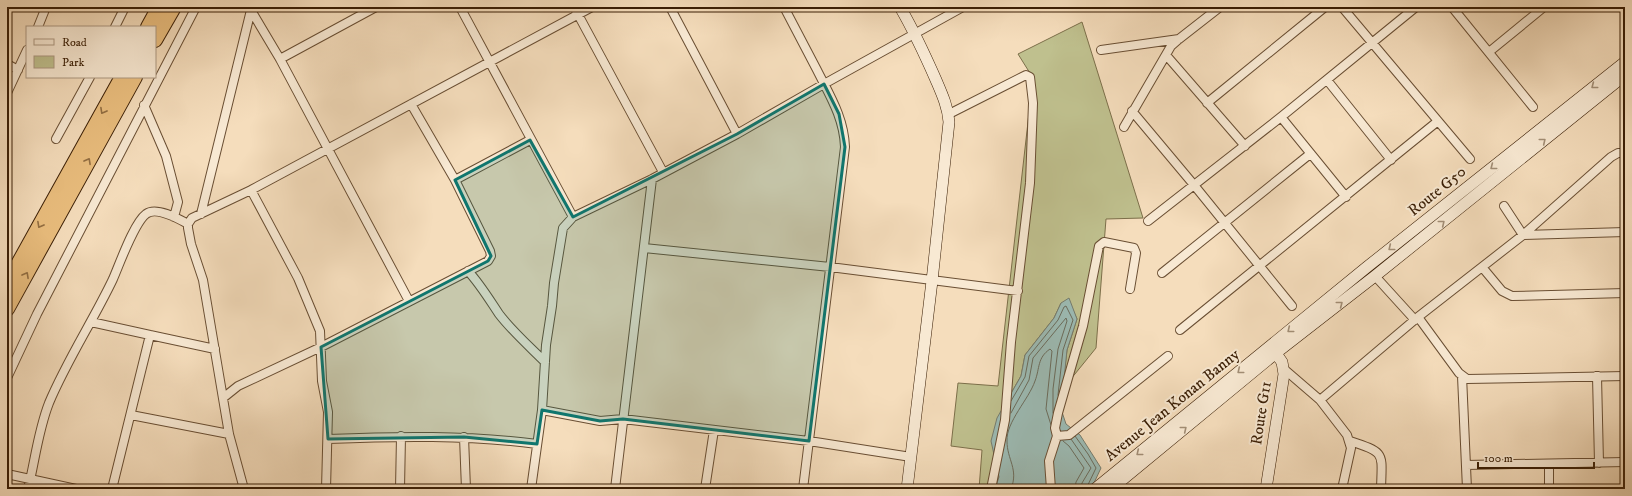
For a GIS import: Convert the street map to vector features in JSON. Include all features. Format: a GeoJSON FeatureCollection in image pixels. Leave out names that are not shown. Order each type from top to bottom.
{"type":"FeatureCollection","features":[{"type":"Feature","properties":{"kind":"highway"},"geometry":{"type":"LineString","coordinates":[[149,26],[159,7]]}},
{"type":"Feature","properties":{"kind":"highway"},"geometry":{"type":"LineString","coordinates":[[156,38],[174,7]]}},
{"type":"Feature","properties":{"kind":"highway"},"geometry":{"type":"LineString","coordinates":[[7,284],[121,78]]}},
{"type":"Feature","properties":{"kind":"highway"},"geometry":{"type":"LineString","coordinates":[[7,309],[134,78]]}},
{"type":"Feature","properties":{"kind":"street"},"geometry":{"type":"LineString","coordinates":[[38,26],[46,7]]}},
{"type":"Feature","properties":{"kind":"street"},"geometry":{"type":"LineString","coordinates":[[116,26],[124,9],[123,7]]}},
{"type":"Feature","properties":{"kind":"street"},"geometry":{"type":"LineString","coordinates":[[7,378],[37,314],[196,7]]}},
{"type":"Feature","properties":{"kind":"street"},"geometry":{"type":"LineString","coordinates":[[280,59],[364,10],[376,7]]}},
{"type":"Feature","properties":{"kind":"street"},"geometry":{"type":"LineString","coordinates":[[460,7],[530,140],[573,217]]}},
{"type":"Feature","properties":{"kind":"street"},"geometry":{"type":"LineString","coordinates":[[244,489],[229,434],[203,280],[191,244],[188,224],[192,218],[251,190],[489,62],[576,10],[592,7]]}},
{"type":"Feature","properties":{"kind":"street"},"geometry":{"type":"LineString","coordinates":[[670,7],[737,134]]}},
{"type":"Feature","properties":{"kind":"street"},"geometry":{"type":"LineString","coordinates":[[784,7],[839,114],[845,147],[804,489]]}},
{"type":"Feature","properties":{"kind":"street"},"geometry":{"type":"LineString","coordinates":[[900,7],[915,33],[943,96],[948,114],[949,127],[907,489]]}},
{"type":"Feature","properties":{"kind":"street"},"geometry":{"type":"LineString","coordinates":[[531,489],[542,410],[545,362],[554,283],[563,228],[573,217],[652,179],[737,134],[963,7]]}},
{"type":"Feature","properties":{"kind":"street"},"geometry":{"type":"LineString","coordinates":[[1124,127],[1166,55],[1179,39],[1220,7]]}},
{"type":"Feature","properties":{"kind":"street"},"geometry":{"type":"LineString","coordinates":[[1208,103],[1325,7]]}},
{"type":"Feature","properties":{"kind":"street"},"geometry":{"type":"LineString","coordinates":[[1342,7],[1470,159]]}},
{"type":"Feature","properties":{"kind":"street"},"geometry":{"type":"LineString","coordinates":[[1148,221],[1245,146],[1416,7]]}},
{"type":"Feature","properties":{"kind":"street"},"geometry":{"type":"LineString","coordinates":[[1452,7],[1533,107]]}},
{"type":"Feature","properties":{"kind":"street"},"geometry":{"type":"LineString","coordinates":[[1489,52],[1544,7]]}},
{"type":"Feature","properties":{"kind":"street"},"geometry":{"type":"LineString","coordinates":[[250,8],[280,59],[409,301]]}},
{"type":"Feature","properties":{"kind":"street"},"geometry":{"type":"LineString","coordinates":[[201,214],[250,8]]}},
{"type":"Feature","properties":{"kind":"street"},"geometry":{"type":"LineString","coordinates":[[576,10],[663,172]]}},
{"type":"Feature","properties":{"kind":"street"},"geometry":{"type":"LineString","coordinates":[[1102,50],[1179,39]]}},
{"type":"Feature","properties":{"kind":"street"},"geometry":{"type":"LineString","coordinates":[[7,93],[26,52]]}},
{"type":"Feature","properties":{"kind":"street"},"geometry":{"type":"LineString","coordinates":[[1166,55],[1245,146]]}},
{"type":"Feature","properties":{"kind":"street","name":"Route G50"},"geometry":{"type":"LineString","coordinates":[[1273,350],[1367,267],[1625,62]]}},
{"type":"Feature","properties":{"kind":"street"},"geometry":{"type":"LineString","coordinates":[[7,64],[18,70]]}},
{"type":"Feature","properties":{"kind":"street"},"geometry":{"type":"LineString","coordinates":[[948,114],[1026,75],[1030,77],[1033,103],[1030,183],[1011,342],[1005,420],[991,489]]}},
{"type":"Feature","properties":{"kind":"street","name":"Route G50"},"geometry":{"type":"LineString","coordinates":[[1273,350],[1375,276],[1625,75]]}},
{"type":"Feature","properties":{"kind":"street"},"geometry":{"type":"LineString","coordinates":[[56,138],[89,78]]}},
{"type":"Feature","properties":{"kind":"street"},"geometry":{"type":"LineString","coordinates":[[1327,80],[1391,160]]}},
{"type":"Feature","properties":{"kind":"street"},"geometry":{"type":"LineString","coordinates":[[223,398],[238,386],[321,347],[488,261],[491,256],[490,251],[455,180],[411,104]]}},
{"type":"Feature","properties":{"kind":"street"},"geometry":{"type":"LineString","coordinates":[[144,105],[166,156],[178,202],[174,217]]}},
{"type":"Feature","properties":{"kind":"street"},"geometry":{"type":"LineString","coordinates":[[1132,111],[1292,306]]}},
{"type":"Feature","properties":{"kind":"street"},"geometry":{"type":"LineString","coordinates":[[1281,117],[1346,196]]}},
{"type":"Feature","properties":{"kind":"street"},"geometry":{"type":"LineString","coordinates":[[1180,330],[1438,121]]}},
{"type":"Feature","properties":{"kind":"street"},"geometry":{"type":"LineString","coordinates":[[455,180],[530,140]]}},
{"type":"Feature","properties":{"kind":"street"},"geometry":{"type":"LineString","coordinates":[[1320,400],[1416,319],[1523,235],[1611,157],[1618,153],[1625,153]]}},
{"type":"Feature","properties":{"kind":"street"},"geometry":{"type":"LineString","coordinates":[[1162,273],[1310,154]]}},
{"type":"Feature","properties":{"kind":"street"},"geometry":{"type":"LineString","coordinates":[[615,489],[652,179]]}},
{"type":"Feature","properties":{"kind":"street"},"geometry":{"type":"LineString","coordinates":[[251,190],[300,285],[320,331],[322,381],[328,412],[326,489]]}},
{"type":"Feature","properties":{"kind":"street"},"geometry":{"type":"LineString","coordinates":[[1504,206],[1523,235]]}},
{"type":"Feature","properties":{"kind":"street"},"geometry":{"type":"LineString","coordinates":[[28,489],[43,422],[49,404],[91,322],[136,227],[145,214],[155,211],[174,217],[188,224]]}},
{"type":"Feature","properties":{"kind":"street"},"geometry":{"type":"LineString","coordinates":[[1523,235],[1625,232]]}},
{"type":"Feature","properties":{"kind":"street"},"geometry":{"type":"LineString","coordinates":[[1051,489],[1049,461],[1057,436],[1055,428],[1058,413],[1083,326],[1099,246],[1101,243],[1104,242],[1134,248],[1136,250],[1130,289]]}},
{"type":"Feature","properties":{"kind":"street"},"geometry":{"type":"LineString","coordinates":[[644,248],[830,267],[1018,291]]}},
{"type":"Feature","properties":{"kind":"street"},"geometry":{"type":"LineString","coordinates":[[1482,267],[1502,291],[1512,296],[1625,293]]}},
{"type":"Feature","properties":{"kind":"street"},"geometry":{"type":"LineString","coordinates":[[468,271],[508,324],[545,362]]}},
{"type":"Feature","properties":{"kind":"street"},"geometry":{"type":"LineString","coordinates":[[1375,276],[1416,319],[1462,376],[1468,379],[1625,376]]}},
{"type":"Feature","properties":{"kind":"street"},"geometry":{"type":"LineString","coordinates":[[91,322],[215,348]]}},
{"type":"Feature","properties":{"kind":"street"},"geometry":{"type":"LineString","coordinates":[[112,489],[150,335]]}},
{"type":"Feature","properties":{"kind":"street","name":"Route G11"},"geometry":{"type":"LineString","coordinates":[[1266,489],[1284,369],[1273,350]]}},
{"type":"Feature","properties":{"kind":"street","name":"Avenue Jean Konan Banny"},"geometry":{"type":"LineString","coordinates":[[1095,489],[1273,350]]}},
{"type":"Feature","properties":{"kind":"street","name":"Avenue Jean Konan Banny"},"geometry":{"type":"LineString","coordinates":[[1111,489],[1273,350]]}},
{"type":"Feature","properties":{"kind":"street"},"geometry":{"type":"LineString","coordinates":[[1057,436],[1069,435],[1168,356]]}},
{"type":"Feature","properties":{"kind":"street"},"geometry":{"type":"LineString","coordinates":[[1284,369],[1320,400],[1348,435],[1350,441],[1349,457],[1342,489]]}},
{"type":"Feature","properties":{"kind":"street"},"geometry":{"type":"LineString","coordinates":[[1462,376],[1468,489]]}},
{"type":"Feature","properties":{"kind":"street"},"geometry":{"type":"LineString","coordinates":[[1597,376],[1599,463]]}},
{"type":"Feature","properties":{"kind":"street"},"geometry":{"type":"LineString","coordinates":[[542,410],[600,421],[623,420],[714,430],[809,441],[911,457]]}},
{"type":"Feature","properties":{"kind":"street"},"geometry":{"type":"LineString","coordinates":[[131,415],[229,434]]}},
{"type":"Feature","properties":{"kind":"street"},"geometry":{"type":"LineString","coordinates":[[705,489],[714,430]]}},
{"type":"Feature","properties":{"kind":"street"},"geometry":{"type":"LineString","coordinates":[[328,439],[401,436],[464,437],[537,444]]}},
{"type":"Feature","properties":{"kind":"street"},"geometry":{"type":"LineString","coordinates":[[400,489],[401,436]]}},
{"type":"Feature","properties":{"kind":"street"},"geometry":{"type":"LineString","coordinates":[[464,437],[466,489]]}},
{"type":"Feature","properties":{"kind":"street"},"geometry":{"type":"LineString","coordinates":[[1350,441],[1375,450],[1380,455],[1382,460],[1381,489]]}},
{"type":"Feature","properties":{"kind":"street"},"geometry":{"type":"LineString","coordinates":[[1466,465],[1625,462]]}},
{"type":"Feature","properties":{"kind":"street"},"geometry":{"type":"LineString","coordinates":[[1549,464],[1549,489]]}},
{"type":"Feature","properties":{"kind":"street"},"geometry":{"type":"LineString","coordinates":[[7,474],[76,489]]}},
{"type":"Feature","properties":{"kind":"highlighted area"},"geometry":{"type":"Polygon","coordinates":[[[824,84],[839,114],[845,147],[809,441],[623,419],[600,421],[542,410],[537,444],[464,437],[328,439],[321,347],[488,261],[491,256],[455,180],[530,140],[573,217],[737,134],[824,84]]]}},
{"type":"Feature","properties":{"kind":"green space"},"geometry":{"type":"Polygon","coordinates":[[[1082,22],[1143,218],[1106,219],[1096,348],[1062,390],[1067,350],[1077,319],[1073,310],[1061,303],[1054,318],[1025,355],[1021,376],[1010,395],[995,457],[999,477],[995,489],[979,489],[982,450],[951,446],[958,383],[998,386],[1033,78],[1018,54],[1082,22]]]}},
{"type":"Feature","properties":{"kind":"water"},"geometry":{"type":"Polygon","coordinates":[[[1069,298],[1077,319],[1067,350],[1061,409],[1066,424],[1080,435],[1101,468],[1093,485],[1088,489],[995,489],[999,477],[991,441],[997,418],[1021,376],[1025,355],[1054,318],[1061,303],[1069,298]]]}}]}
